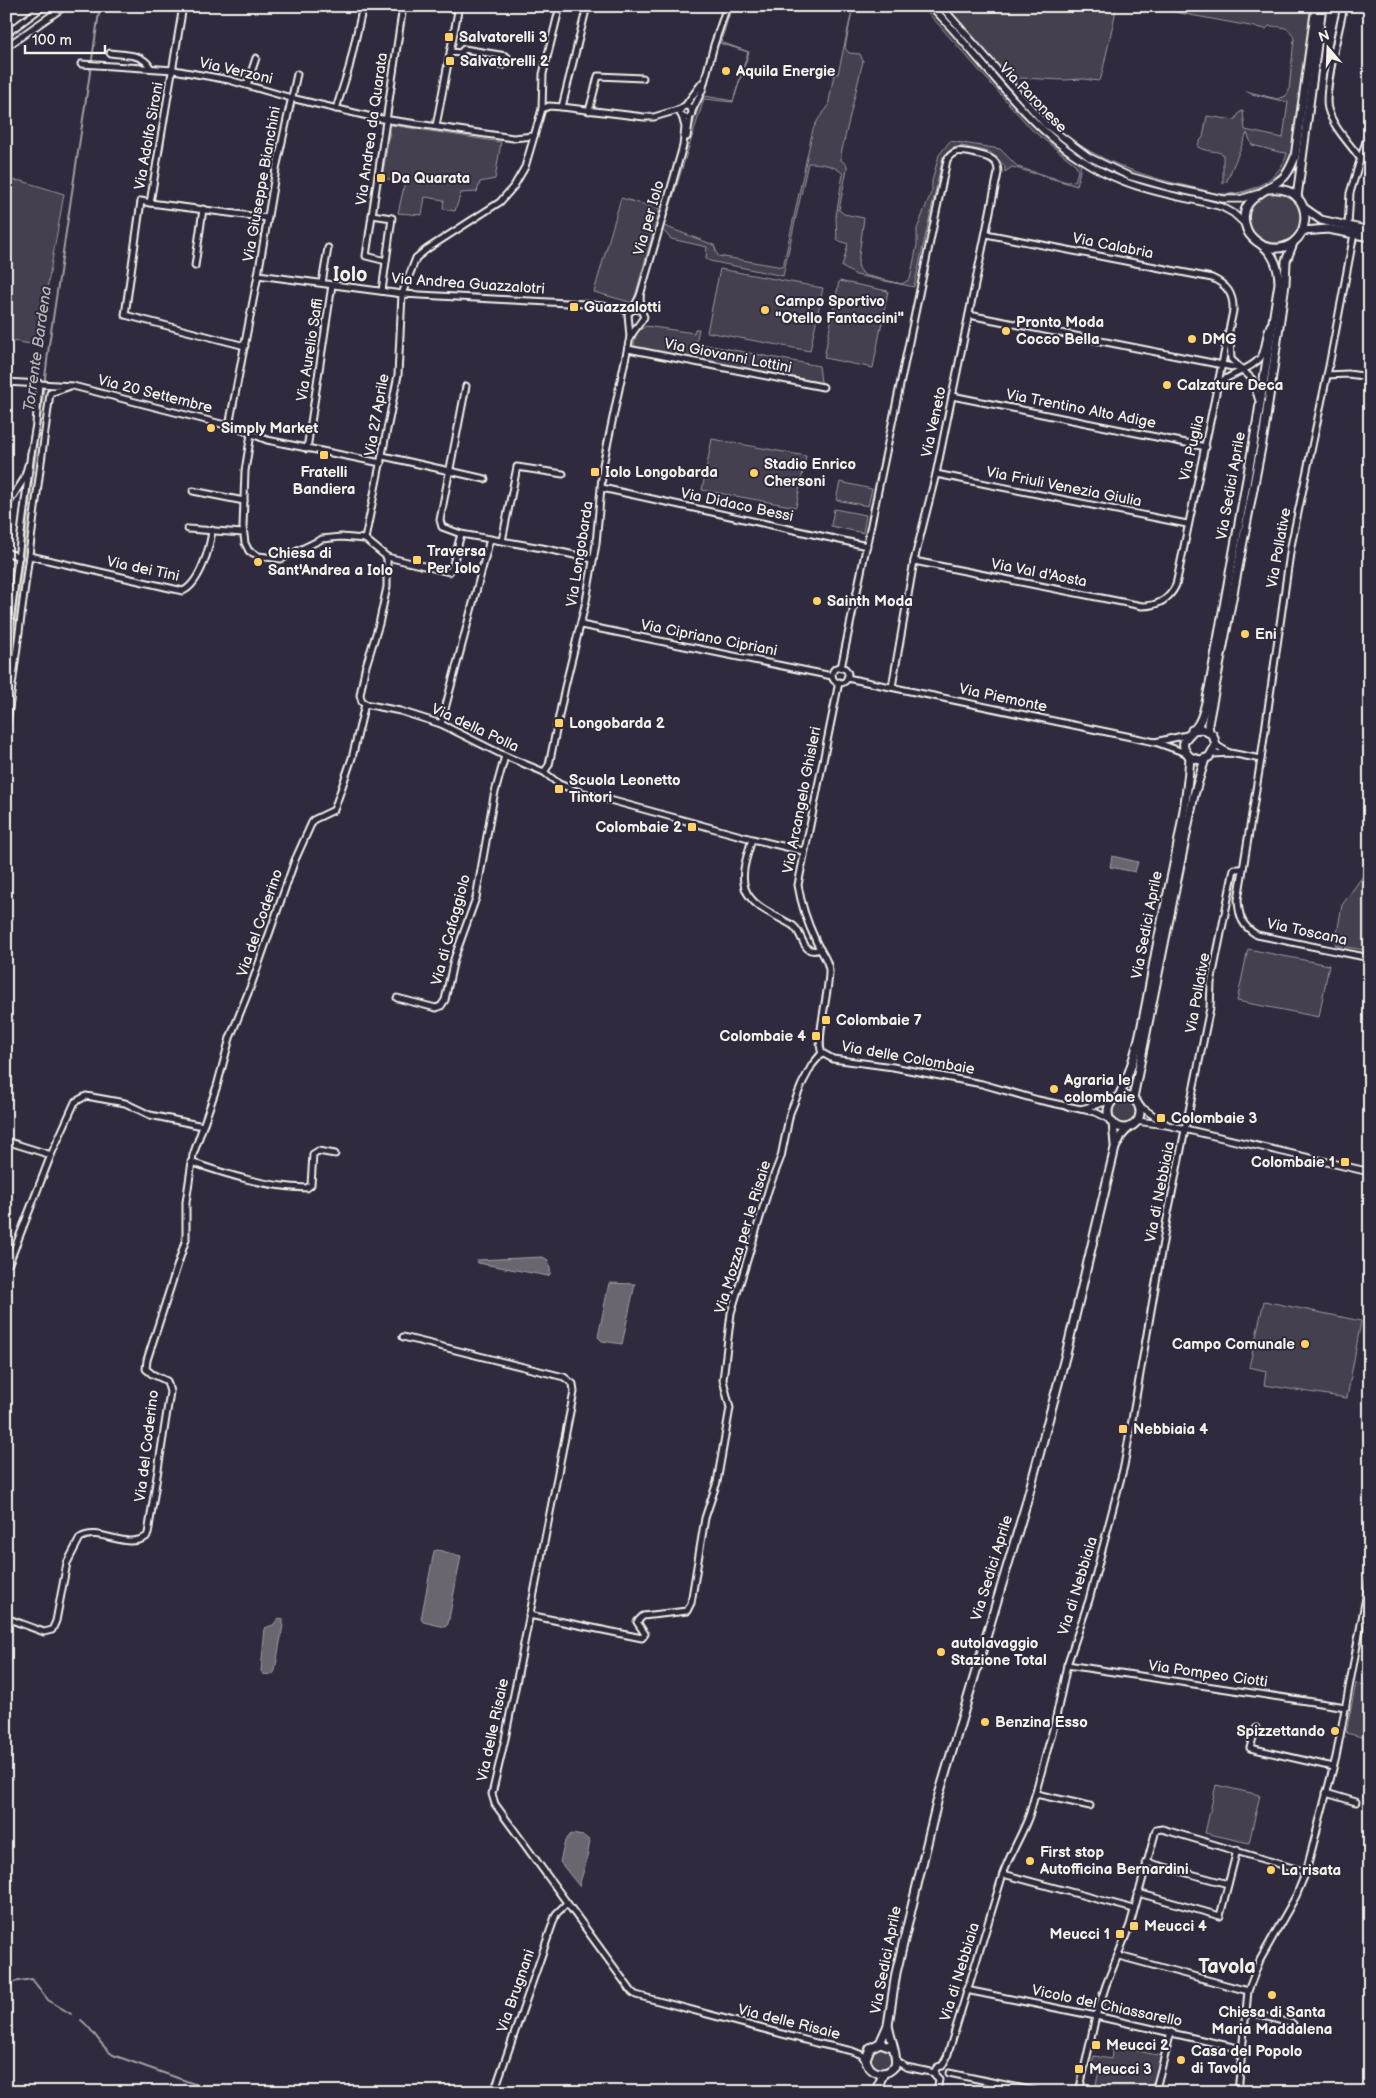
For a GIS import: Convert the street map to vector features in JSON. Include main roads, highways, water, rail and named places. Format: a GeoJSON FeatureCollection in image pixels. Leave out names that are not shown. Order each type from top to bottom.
{"type":"FeatureCollection","features":[{"type":"Feature","properties":{"kind":"main road"},"geometry":{"type":"LineString","coordinates":[[1268,189],[1285,176],[1295,157],[1317,12],[1322,6]]}},
{"type":"Feature","properties":{"kind":"main road"},"geometry":{"type":"LineString","coordinates":[[1297,197],[1317,12]]}},
{"type":"Feature","properties":{"kind":"main road"},"geometry":{"type":"LineString","coordinates":[[1268,189],[1283,189],[1297,197],[1304,208],[1321,220],[1370,231]]}},
{"type":"Feature","properties":{"kind":"main road","name":"Via Sedici Aprile"},"geometry":{"type":"LineString","coordinates":[[880,2043],[888,2025],[896,1973],[938,1798],[1026,1504],[1115,1148],[1108,1109],[1129,1076],[1146,998],[1187,795],[1188,755],[1184,745],[1190,733],[1199,724],[1210,684],[1274,318],[1279,276],[1270,254],[1251,237],[1245,224],[1245,214],[1248,205],[1257,194],[1268,189]]}},
{"type":"Feature","properties":{"kind":"main road"},"geometry":{"type":"LineString","coordinates":[[1304,208],[1305,223],[1303,231],[1328,229],[1370,237]]}},
{"type":"Feature","properties":{"kind":"main road","name":"Via Sedici Aprile"},"geometry":{"type":"LineString","coordinates":[[1209,731],[1208,724],[1264,432],[1285,284],[1286,261],[1293,243],[1303,231]]}},
{"type":"Feature","properties":{"kind":"main road"},"geometry":{"type":"LineString","coordinates":[[1263,246],[1282,248],[1293,243]]}},
{"type":"Feature","properties":{"kind":"main road"},"geometry":{"type":"LineString","coordinates":[[1188,755],[1197,760],[1204,760],[1212,754],[1216,745],[1215,739],[1209,731],[1202,728],[1190,733]]}},
{"type":"Feature","properties":{"kind":"main road","name":"Via Sedici Aprile"},"geometry":{"type":"LineString","coordinates":[[1132,1098],[1194,795],[1204,760]]}},
{"type":"Feature","properties":{"kind":"main road"},"geometry":{"type":"LineString","coordinates":[[1115,1148],[1121,1136],[1137,1121],[1140,1113],[1138,1105],[1132,1098],[1116,1098]]}},
{"type":"Feature","properties":{"kind":"main road"},"geometry":{"type":"LineString","coordinates":[[1111,1121],[1120,1127],[1129,1127]]}},
{"type":"Feature","properties":{"kind":"main road","name":"Via Sedici Aprile"},"geometry":{"type":"LineString","coordinates":[[884,2073],[892,2070],[896,2062],[896,2054],[892,2047],[888,2025]]}},
{"type":"Feature","properties":{"kind":"main road"},"geometry":{"type":"LineString","coordinates":[[876,2090],[874,2072],[867,2063],[868,2050],[880,2043],[892,2047]]}},
{"type":"Feature","properties":{"kind":"main road"},"geometry":{"type":"LineString","coordinates":[[874,2072],[884,2073],[876,2090]]}},
{"type":"Feature","properties":{"kind":"waterway","name":"Torrente Bardena"},"geometry":{"type":"LineString","coordinates":[[6,696],[49,345],[100,6]]}},
{"type":"Feature","properties":{"kind":"waterway"},"geometry":{"type":"LineString","coordinates":[[6,1983],[32,1979],[48,2000],[71,2014]]}},
{"type":"Feature","properties":{"kind":"waterway"},"geometry":{"type":"LineString","coordinates":[[81,2020],[113,2055],[217,2092]]}},
{"type":"Feature","properties":{"kind":"place","name":"Salvatorelli 3"},"geometry":{"type":"Point","coordinates":[449,37]}},
{"type":"Feature","properties":{"kind":"place","name":"Salvatorelli 2"},"geometry":{"type":"Point","coordinates":[450,61]}},
{"type":"Feature","properties":{"kind":"place","name":"Aquila Energie"},"geometry":{"type":"Point","coordinates":[726,71]}},
{"type":"Feature","properties":{"kind":"place","name":"Da Quarata"},"geometry":{"type":"Point","coordinates":[381,178]}},
{"type":"Feature","properties":{"kind":"place","name":"Guazzalotti"},"geometry":{"type":"Point","coordinates":[574,307]}},
{"type":"Feature","properties":{"kind":"place","name":"Campo Sportivo \"Otello Fantaccini\""},"geometry":{"type":"Point","coordinates":[765,310]}},
{"type":"Feature","properties":{"kind":"place","name":"Pronto Moda Cocco Bella"},"geometry":{"type":"Point","coordinates":[1006,331]}},
{"type":"Feature","properties":{"kind":"place","name":"DMG"},"geometry":{"type":"Point","coordinates":[1192,339]}},
{"type":"Feature","properties":{"kind":"place","name":"Calzature Deca"},"geometry":{"type":"Point","coordinates":[1167,385]}},
{"type":"Feature","properties":{"kind":"place","name":"Simply Market"},"geometry":{"type":"Point","coordinates":[211,428]}},
{"type":"Feature","properties":{"kind":"place","name":"Fratelli Bandiera"},"geometry":{"type":"Point","coordinates":[324,455]}},
{"type":"Feature","properties":{"kind":"place","name":"Iolo Longobarda"},"geometry":{"type":"Point","coordinates":[595,472]}},
{"type":"Feature","properties":{"kind":"place","name":"Stadio Enrico Chersoni"},"geometry":{"type":"Point","coordinates":[754,473]}},
{"type":"Feature","properties":{"kind":"place","name":"Traversa Per Iolo"},"geometry":{"type":"Point","coordinates":[417,560]}},
{"type":"Feature","properties":{"kind":"place","name":"Chiesa di Sant'Andrea a Iolo"},"geometry":{"type":"Point","coordinates":[258,562]}},
{"type":"Feature","properties":{"kind":"place","name":"Sainth Moda"},"geometry":{"type":"Point","coordinates":[817,601]}},
{"type":"Feature","properties":{"kind":"place","name":"Eni"},"geometry":{"type":"Point","coordinates":[1245,634]}},
{"type":"Feature","properties":{"kind":"place","name":"Longobarda 2"},"geometry":{"type":"Point","coordinates":[559,723]}},
{"type":"Feature","properties":{"kind":"place","name":"Scuola Leonetto Tintori"},"geometry":{"type":"Point","coordinates":[559,789]}},
{"type":"Feature","properties":{"kind":"place","name":"Colombaie 2"},"geometry":{"type":"Point","coordinates":[692,827]}},
{"type":"Feature","properties":{"kind":"place","name":"Colombaie 7"},"geometry":{"type":"Point","coordinates":[826,1020]}},
{"type":"Feature","properties":{"kind":"place","name":"Colombaie 4"},"geometry":{"type":"Point","coordinates":[816,1036]}},
{"type":"Feature","properties":{"kind":"place","name":"Agraria le colombaie"},"geometry":{"type":"Point","coordinates":[1054,1089]}},
{"type":"Feature","properties":{"kind":"place","name":"Colombaie 3"},"geometry":{"type":"Point","coordinates":[1161,1118]}},
{"type":"Feature","properties":{"kind":"place","name":"Colombaie 1"},"geometry":{"type":"Point","coordinates":[1345,1162]}},
{"type":"Feature","properties":{"kind":"place","name":"Campo Comunale"},"geometry":{"type":"Point","coordinates":[1305,1344]}},
{"type":"Feature","properties":{"kind":"place","name":"Nebbiaia 4"},"geometry":{"type":"Point","coordinates":[1123,1429]}},
{"type":"Feature","properties":{"kind":"place","name":"autolavaggio Stazione Total"},"geometry":{"type":"Point","coordinates":[941,1652]}},
{"type":"Feature","properties":{"kind":"place","name":"Benzina Esso"},"geometry":{"type":"Point","coordinates":[985,1722]}},
{"type":"Feature","properties":{"kind":"place","name":"Spizzettando"},"geometry":{"type":"Point","coordinates":[1335,1731]}},
{"type":"Feature","properties":{"kind":"place","name":"First stop Autofficina Bernardini"},"geometry":{"type":"Point","coordinates":[1030,1861]}},
{"type":"Feature","properties":{"kind":"place","name":"La risata"},"geometry":{"type":"Point","coordinates":[1271,1870]}},
{"type":"Feature","properties":{"kind":"place","name":"Meucci 4"},"geometry":{"type":"Point","coordinates":[1134,1926]}},
{"type":"Feature","properties":{"kind":"place","name":"Meucci 1"},"geometry":{"type":"Point","coordinates":[1120,1934]}},
{"type":"Feature","properties":{"kind":"place","name":"Chiesa di Santa Maria Maddalena"},"geometry":{"type":"Point","coordinates":[1272,1995]}},
{"type":"Feature","properties":{"kind":"place","name":"Meucci 2"},"geometry":{"type":"Point","coordinates":[1096,2045]}},
{"type":"Feature","properties":{"kind":"place","name":"Casa del Popolo di Tavola"},"geometry":{"type":"Point","coordinates":[1181,2060]}},
{"type":"Feature","properties":{"kind":"place","name":"Meucci 3"},"geometry":{"type":"Point","coordinates":[1079,2069]}},
{"type":"Feature","properties":{"kind":"district","name":"Iolo"},"geometry":{"type":"Point","coordinates":[350,275]}},
{"type":"Feature","properties":{"kind":"district","name":"Tavola"},"geometry":{"type":"Point","coordinates":[1227,1967]}}]}
